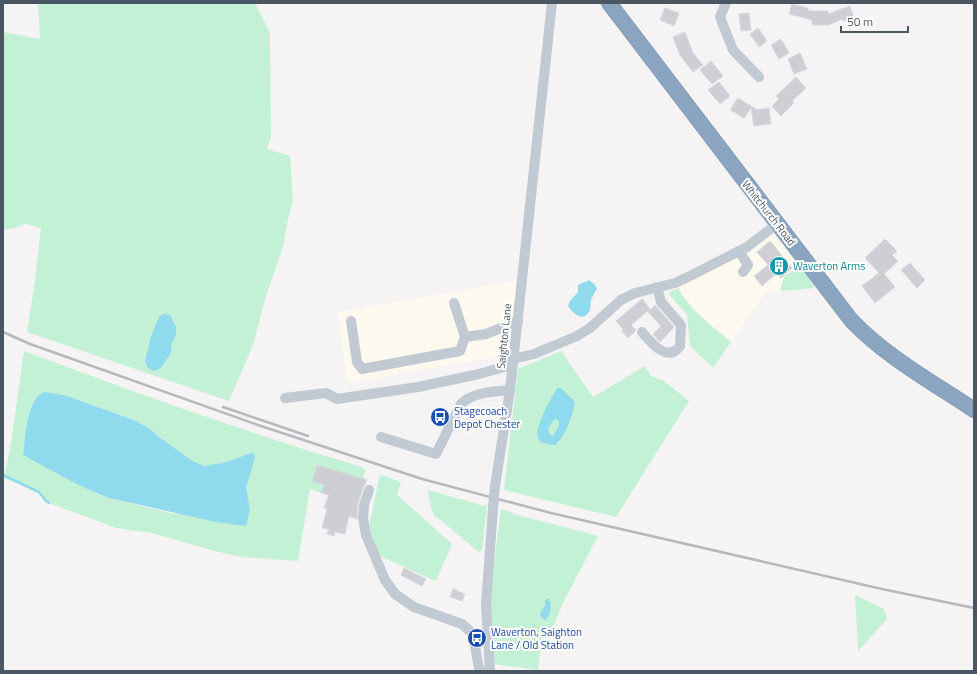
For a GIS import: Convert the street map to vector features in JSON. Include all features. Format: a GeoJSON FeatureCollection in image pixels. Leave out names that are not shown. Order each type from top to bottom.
{"type":"FeatureCollection","features":[{"type":"Feature","properties":{"kind":"highway","name":"Whitchurch Road"},"geometry":{"type":"LineString","coordinates":[[609,3],[847,314],[866,335],[887,352],[974,410]]}},
{"type":"Feature","properties":{"kind":"street","name":"Saighton Lane"},"geometry":{"type":"LineString","coordinates":[[490,671],[486,605],[495,486],[510,390],[552,3]]}},
{"type":"Feature","properties":{"kind":"street"},"geometry":{"type":"LineString","coordinates":[[726,3],[720,17],[734,50],[759,77]]}},
{"type":"Feature","properties":{"kind":"street"},"geometry":{"type":"LineString","coordinates":[[285,398],[326,393],[337,399],[418,387],[504,367],[513,359],[534,354],[577,336],[590,328],[620,300],[635,293],[675,283],[747,247],[777,224]]}},
{"type":"Feature","properties":{"kind":"street"},"geometry":{"type":"LineString","coordinates":[[739,251],[748,265],[743,272]]}},
{"type":"Feature","properties":{"kind":"street"},"geometry":{"type":"LineString","coordinates":[[642,332],[655,346],[664,352],[673,352],[680,346],[681,325],[661,302],[657,287]]}},
{"type":"Feature","properties":{"kind":"street"},"geometry":{"type":"LineString","coordinates":[[351,321],[357,362],[362,369],[460,351],[465,337],[454,303]]}},
{"type":"Feature","properties":{"kind":"street"},"geometry":{"type":"LineString","coordinates":[[465,337],[486,334],[518,321]]}},
{"type":"Feature","properties":{"kind":"street"},"geometry":{"type":"LineString","coordinates":[[380,437],[436,454],[461,404],[466,398],[477,394],[510,390]]}},
{"type":"Feature","properties":{"kind":"street"},"geometry":{"type":"LineString","coordinates":[[369,490],[364,505],[363,518],[366,535],[385,580],[395,594],[414,606],[462,624],[473,634],[479,669],[482,671]]}},
{"type":"Feature","properties":{"kind":"shaded area"},"geometry":{"type":"Polygon","coordinates":[[[775,232],[800,265],[784,277],[780,291],[765,293],[713,368],[690,346],[687,315],[668,293],[737,256],[769,234],[775,232]]]}},
{"type":"Feature","properties":{"kind":"shaded area"},"geometry":{"type":"Polygon","coordinates":[[[522,280],[514,354],[348,383],[337,312],[522,280]]]}},
{"type":"Feature","properties":{"kind":"green space"},"geometry":{"type":"Polygon","coordinates":[[[38,3],[255,3],[270,33],[271,137],[267,149],[290,156],[293,201],[283,246],[266,296],[253,345],[229,401],[27,332],[41,228],[26,224],[3,230],[3,32],[40,39],[38,3]],[[159,317],[151,336],[147,352],[161,368],[171,353],[172,343],[176,335],[176,326],[173,319],[159,317]]]}},
{"type":"Feature","properties":{"kind":"green space"},"geometry":{"type":"Polygon","coordinates":[[[800,265],[815,288],[780,291],[784,277],[800,265]]]}},
{"type":"Feature","properties":{"kind":"green space"},"geometry":{"type":"Polygon","coordinates":[[[678,288],[695,310],[731,342],[713,368],[690,346],[687,315],[668,293],[678,288]]]}},
{"type":"Feature","properties":{"kind":"green space"},"geometry":{"type":"Polygon","coordinates":[[[24,351],[192,412],[362,467],[365,471],[363,479],[317,465],[312,481],[324,485],[321,493],[310,489],[298,561],[244,557],[222,553],[152,533],[116,528],[49,503],[39,492],[4,478],[11,443],[24,351]],[[45,392],[34,400],[30,410],[23,455],[96,493],[109,498],[174,514],[250,509],[246,487],[250,453],[227,462],[204,466],[191,460],[149,428],[134,420],[64,395],[45,392]]]}},
{"type":"Feature","properties":{"kind":"green space"},"geometry":{"type":"Polygon","coordinates":[[[561,351],[593,397],[645,366],[651,376],[664,381],[689,401],[616,517],[504,490],[518,369],[561,351]]]}},
{"type":"Feature","properties":{"kind":"green space"},"geometry":{"type":"Polygon","coordinates":[[[380,474],[401,482],[397,495],[452,544],[436,581],[377,555],[369,526],[380,474]]]}},
{"type":"Feature","properties":{"kind":"green space"},"geometry":{"type":"Polygon","coordinates":[[[428,490],[484,506],[487,505],[482,550],[479,552],[437,517],[436,519],[431,507],[428,490]]]}},
{"type":"Feature","properties":{"kind":"green space"},"geometry":{"type":"Polygon","coordinates":[[[501,508],[514,514],[598,536],[563,603],[553,627],[542,633],[538,670],[494,664],[490,612],[492,580],[501,508]]]}},
{"type":"Feature","properties":{"kind":"green space"},"geometry":{"type":"Polygon","coordinates":[[[855,595],[884,609],[887,619],[858,651],[855,595]]]}},
{"type":"Feature","properties":{"kind":"water"},"geometry":{"type":"Polygon","coordinates":[[[589,280],[597,289],[591,300],[588,314],[582,317],[573,312],[568,306],[570,301],[578,292],[578,285],[589,280]]]}},
{"type":"Feature","properties":{"kind":"water"},"geometry":{"type":"Polygon","coordinates":[[[164,314],[170,315],[176,326],[176,335],[172,343],[171,353],[161,368],[154,371],[148,368],[145,362],[151,336],[159,317],[164,314]]]}},
{"type":"Feature","properties":{"kind":"water"},"geometry":{"type":"Polygon","coordinates":[[[557,388],[561,388],[575,402],[568,425],[555,445],[541,442],[538,437],[538,430],[543,415],[557,388]],[[555,419],[551,423],[548,430],[553,436],[559,426],[559,421],[555,419]]]}},
{"type":"Feature","properties":{"kind":"water"},"geometry":{"type":"Polygon","coordinates":[[[45,392],[64,395],[134,420],[149,428],[191,460],[204,466],[227,462],[250,453],[254,453],[255,458],[246,487],[250,509],[246,526],[216,522],[109,498],[76,484],[23,455],[30,410],[39,395],[45,392]]]}},
{"type":"Feature","properties":{"kind":"water"},"geometry":{"type":"Polygon","coordinates":[[[546,599],[549,599],[551,607],[549,616],[545,620],[540,616],[541,611],[546,605],[546,599]]]}},
{"type":"Feature","properties":{"kind":"building"},"geometry":{"type":"Polygon","coordinates":[[[792,4],[808,8],[808,11],[828,11],[828,14],[850,6],[854,18],[843,21],[842,19],[829,25],[812,25],[812,20],[789,14],[792,4]]]}},
{"type":"Feature","properties":{"kind":"building"},"geometry":{"type":"Polygon","coordinates":[[[665,8],[679,13],[674,26],[660,20],[665,8]]]}},
{"type":"Feature","properties":{"kind":"building"},"geometry":{"type":"Polygon","coordinates":[[[749,13],[751,30],[741,31],[739,14],[749,13]]]}},
{"type":"Feature","properties":{"kind":"building"},"geometry":{"type":"Polygon","coordinates":[[[758,28],[767,41],[759,47],[750,34],[758,28]]]}},
{"type":"Feature","properties":{"kind":"building"},"geometry":{"type":"Polygon","coordinates":[[[685,32],[693,53],[703,65],[693,72],[680,55],[673,37],[685,32]]]}},
{"type":"Feature","properties":{"kind":"building"},"geometry":{"type":"Polygon","coordinates":[[[781,39],[789,53],[779,59],[771,45],[781,39]]]}},
{"type":"Feature","properties":{"kind":"building"},"geometry":{"type":"Polygon","coordinates":[[[800,53],[807,69],[794,74],[788,59],[800,53]]]}},
{"type":"Feature","properties":{"kind":"building"},"geometry":{"type":"Polygon","coordinates":[[[711,61],[723,76],[712,84],[700,70],[711,61]]]}},
{"type":"Feature","properties":{"kind":"building"},"geometry":{"type":"Polygon","coordinates":[[[796,77],[806,88],[792,101],[794,103],[781,116],[772,106],[779,99],[776,96],[796,77]]]}},
{"type":"Feature","properties":{"kind":"building"},"geometry":{"type":"Polygon","coordinates":[[[719,82],[730,96],[720,104],[708,90],[719,82]]]}},
{"type":"Feature","properties":{"kind":"building"},"geometry":{"type":"Polygon","coordinates":[[[738,98],[757,110],[769,108],[771,124],[754,126],[751,108],[744,118],[730,110],[738,98]]]}},
{"type":"Feature","properties":{"kind":"building"},"geometry":{"type":"Polygon","coordinates":[[[885,239],[897,251],[892,255],[898,261],[884,274],[895,287],[875,303],[862,286],[879,273],[865,258],[885,239]]]}},
{"type":"Feature","properties":{"kind":"building","name":"Waverton Arms"},"geometry":{"type":"Polygon","coordinates":[[[770,241],[792,268],[781,278],[777,273],[762,286],[754,276],[768,265],[757,252],[770,241]]]}},
{"type":"Feature","properties":{"kind":"building"},"geometry":{"type":"Polygon","coordinates":[[[910,263],[925,280],[917,288],[901,270],[910,263]]]}},
{"type":"Feature","properties":{"kind":"building"},"geometry":{"type":"Polygon","coordinates":[[[642,299],[650,309],[631,325],[636,330],[628,338],[616,321],[642,299]]]}},
{"type":"Feature","properties":{"kind":"building"},"geometry":{"type":"Polygon","coordinates":[[[655,305],[674,327],[660,342],[653,334],[661,326],[648,312],[655,305]]]}},
{"type":"Feature","properties":{"kind":"building"},"geometry":{"type":"Polygon","coordinates":[[[317,465],[367,480],[358,503],[357,519],[349,516],[345,534],[335,532],[334,536],[327,534],[329,529],[322,528],[327,509],[324,508],[329,495],[321,493],[324,485],[312,481],[317,465]]]}},
{"type":"Feature","properties":{"kind":"building"},"geometry":{"type":"Polygon","coordinates":[[[404,568],[426,579],[422,586],[401,575],[404,568]]]}},
{"type":"Feature","properties":{"kind":"building"},"geometry":{"type":"Polygon","coordinates":[[[453,589],[465,594],[462,601],[450,597],[453,589]]]}},
{"type":"Feature","properties":{"kind":"waterway"},"geometry":{"type":"LineString","coordinates":[[3,475],[39,492],[49,503]]}},
{"type":"Feature","properties":{"kind":"railway"},"geometry":{"type":"LineString","coordinates":[[3,332],[30,344],[261,426],[422,479],[551,513],[882,589],[974,608]]}},
{"type":"Feature","properties":{"kind":"railway"},"geometry":{"type":"LineString","coordinates":[[223,407],[308,436]]}},
{"type":"Feature","properties":{"kind":"place","name":"Waverton Arms"},"geometry":{"type":"Point","coordinates":[779,266]}},
{"type":"Feature","properties":{"kind":"place","name":"Stagecoach Depot Chester"},"geometry":{"type":"Point","coordinates":[440,417]}},
{"type":"Feature","properties":{"kind":"place","name":"Waverton, Saighton Lane / Old Station"},"geometry":{"type":"Point","coordinates":[477,638]}}]}
